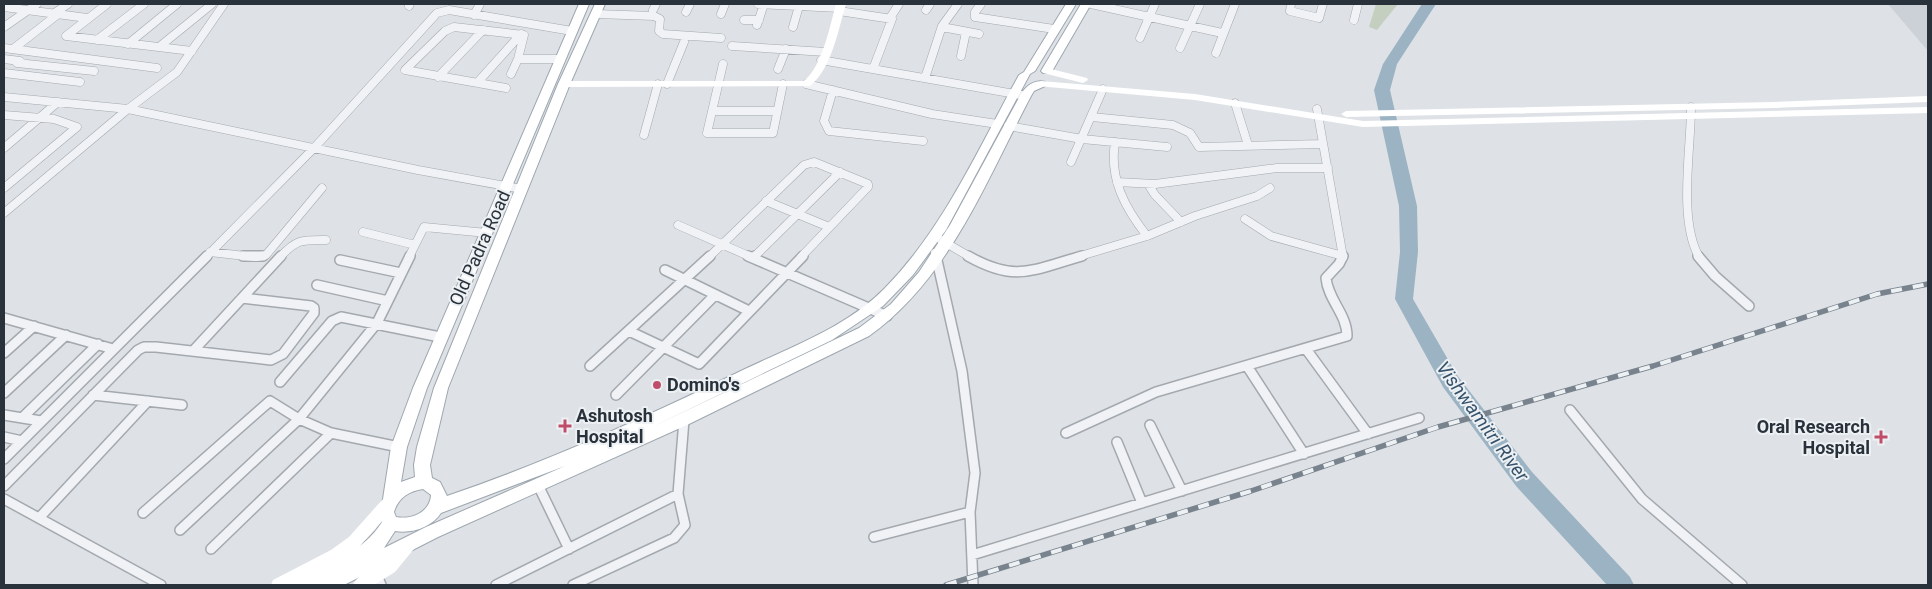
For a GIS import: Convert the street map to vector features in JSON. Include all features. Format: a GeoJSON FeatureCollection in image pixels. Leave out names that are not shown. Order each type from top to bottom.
{"type":"FeatureCollection","features":[{"type":"Feature","properties":{"kind":"main road","name":"Old Padra Road"},"geometry":{"type":"LineString","coordinates":[[389,501],[400,447],[440,337],[487,234],[584,4]]}},
{"type":"Feature","properties":{"kind":"main road"},"geometry":{"type":"LineString","coordinates":[[328,585],[466,517],[684,420],[839,345],[864,332],[887,316],[905,298],[1003,125],[1019,95],[1027,73],[1071,4]]}},
{"type":"Feature","properties":{"kind":"main road"},"geometry":{"type":"LineString","coordinates":[[1019,95],[1044,78],[1086,4]]}},
{"type":"Feature","properties":{"kind":"main road"},"geometry":{"type":"LineString","coordinates":[[564,84],[806,84],[813,80],[840,8]]}},
{"type":"Feature","properties":{"kind":"main road","name":"Old Padra Road"},"geometry":{"type":"LineString","coordinates":[[424,482],[422,464],[441,388],[564,84],[598,9]]}},
{"type":"Feature","properties":{"kind":"main road"},"geometry":{"type":"LineString","coordinates":[[1027,73],[1029,82],[1044,78],[1188,89],[1317,113]]}},
{"type":"Feature","properties":{"kind":"main road"},"geometry":{"type":"LineString","coordinates":[[1044,78],[1103,89],[1195,97],[1360,119],[1691,112],[1928,110]]}},
{"type":"Feature","properties":{"kind":"main road"},"geometry":{"type":"LineString","coordinates":[[1691,112],[1928,99]]}},
{"type":"Feature","properties":{"kind":"main road"},"geometry":{"type":"LineString","coordinates":[[389,501],[386,512],[392,523],[406,526],[415,524],[435,510],[495,488],[677,410],[835,332],[871,309],[936,245]]}},
{"type":"Feature","properties":{"kind":"main road"},"geometry":{"type":"LineString","coordinates":[[279,585],[336,555],[354,542],[389,501],[406,486],[424,482],[436,488],[439,494],[435,510]]}},
{"type":"Feature","properties":{"kind":"main road"},"geometry":{"type":"LineString","coordinates":[[435,510],[444,517],[466,517]]}},
{"type":"Feature","properties":{"kind":"main road"},"geometry":{"type":"LineString","coordinates":[[356,572],[368,552],[380,541],[392,523]]}},
{"type":"Feature","properties":{"kind":"main road"},"geometry":{"type":"LineString","coordinates":[[300,585],[356,572],[379,580],[410,544]]}},
{"type":"Feature","properties":{"kind":"street"},"geometry":{"type":"LineString","coordinates":[[6,24],[37,4]]}},
{"type":"Feature","properties":{"kind":"street"},"geometry":{"type":"LineString","coordinates":[[13,49],[68,4]]}},
{"type":"Feature","properties":{"kind":"street"},"geometry":{"type":"LineString","coordinates":[[107,4],[66,36],[192,51]]}},
{"type":"Feature","properties":{"kind":"street"},"geometry":{"type":"LineString","coordinates":[[97,40],[144,4]]}},
{"type":"Feature","properties":{"kind":"street"},"geometry":{"type":"LineString","coordinates":[[128,44],[177,4]]}},
{"type":"Feature","properties":{"kind":"street"},"geometry":{"type":"LineString","coordinates":[[159,47],[212,4]]}},
{"type":"Feature","properties":{"kind":"street"},"geometry":{"type":"LineString","coordinates":[[4,213],[128,109],[177,72],[224,4]]}},
{"type":"Feature","properties":{"kind":"street"},"geometry":{"type":"LineString","coordinates":[[474,14],[480,4]]}},
{"type":"Feature","properties":{"kind":"street"},"geometry":{"type":"LineString","coordinates":[[686,12],[690,4]]}},
{"type":"Feature","properties":{"kind":"street"},"geometry":{"type":"LineString","coordinates":[[720,14],[724,4]]}},
{"type":"Feature","properties":{"kind":"street"},"geometry":{"type":"LineString","coordinates":[[756,4],[815,5],[890,18]]}},
{"type":"Feature","properties":{"kind":"street"},"geometry":{"type":"LineString","coordinates":[[744,20],[758,23],[764,4]]}},
{"type":"Feature","properties":{"kind":"street"},"geometry":{"type":"LineString","coordinates":[[873,69],[892,21],[890,18],[899,4]]}},
{"type":"Feature","properties":{"kind":"street"},"geometry":{"type":"LineString","coordinates":[[925,78],[942,27],[958,4]]}},
{"type":"Feature","properties":{"kind":"street"},"geometry":{"type":"LineString","coordinates":[[981,4],[975,12],[975,17],[1054,29]]}},
{"type":"Feature","properties":{"kind":"street"},"geometry":{"type":"LineString","coordinates":[[1091,4],[1150,15],[1222,33]]}},
{"type":"Feature","properties":{"kind":"street"},"geometry":{"type":"LineString","coordinates":[[1140,38],[1155,4]]}},
{"type":"Feature","properties":{"kind":"street"},"geometry":{"type":"LineString","coordinates":[[1180,48],[1199,4]]}},
{"type":"Feature","properties":{"kind":"street"},"geometry":{"type":"LineString","coordinates":[[1216,53],[1234,4]]}},
{"type":"Feature","properties":{"kind":"street"},"geometry":{"type":"LineString","coordinates":[[1291,4],[1290,11],[1319,18],[1323,4]]}},
{"type":"Feature","properties":{"kind":"street"},"geometry":{"type":"LineString","coordinates":[[1354,20],[1358,4]]}},
{"type":"Feature","properties":{"kind":"street"},"geometry":{"type":"LineString","coordinates":[[793,27],[799,6]]}},
{"type":"Feature","properties":{"kind":"street"},"geometry":{"type":"LineString","coordinates":[[4,7],[87,18]]}},
{"type":"Feature","properties":{"kind":"street"},"geometry":{"type":"LineString","coordinates":[[598,9],[654,16],[660,19],[659,31],[663,34],[721,38]]}},
{"type":"Feature","properties":{"kind":"street"},"geometry":{"type":"LineString","coordinates":[[4,458],[315,147],[437,14],[449,10],[572,31]]}},
{"type":"Feature","properties":{"kind":"street"},"geometry":{"type":"LineString","coordinates":[[942,27],[978,34]]}},
{"type":"Feature","properties":{"kind":"street"},"geometry":{"type":"LineString","coordinates":[[506,88],[405,70],[449,28],[521,34],[525,38],[511,74]]}},
{"type":"Feature","properties":{"kind":"street"},"geometry":{"type":"LineString","coordinates":[[438,77],[483,30]]}},
{"type":"Feature","properties":{"kind":"street"},"geometry":{"type":"LineString","coordinates":[[960,56],[966,32]]}},
{"type":"Feature","properties":{"kind":"street"},"geometry":{"type":"LineString","coordinates":[[477,84],[521,34]]}},
{"type":"Feature","properties":{"kind":"street"},"geometry":{"type":"LineString","coordinates":[[644,135],[663,84],[684,42]]}},
{"type":"Feature","properties":{"kind":"street"},"geometry":{"type":"LineString","coordinates":[[732,46],[786,49],[873,69],[1019,95]]}},
{"type":"Feature","properties":{"kind":"street"},"geometry":{"type":"LineString","coordinates":[[4,48],[157,68]]}},
{"type":"Feature","properties":{"kind":"street"},"geometry":{"type":"LineString","coordinates":[[778,69],[786,49]]}},
{"type":"Feature","properties":{"kind":"street"},"geometry":{"type":"LineString","coordinates":[[4,73],[32,51]]}},
{"type":"Feature","properties":{"kind":"street"},"geometry":{"type":"LineString","coordinates":[[518,59],[561,58]]}},
{"type":"Feature","properties":{"kind":"street"},"geometry":{"type":"LineString","coordinates":[[4,60],[94,72]]}},
{"type":"Feature","properties":{"kind":"street"},"geometry":{"type":"LineString","coordinates":[[723,64],[707,133],[773,134],[783,84]]}},
{"type":"Feature","properties":{"kind":"street"},"geometry":{"type":"LineString","coordinates":[[4,73],[80,82]]}},
{"type":"Feature","properties":{"kind":"street"},"geometry":{"type":"LineString","coordinates":[[806,84],[932,114],[1082,139],[1167,147]]}},
{"type":"Feature","properties":{"kind":"street"},"geometry":{"type":"LineString","coordinates":[[1071,162],[1103,89]]}},
{"type":"Feature","properties":{"kind":"street"},"geometry":{"type":"LineString","coordinates":[[833,90],[824,121],[829,131],[923,141]]}},
{"type":"Feature","properties":{"kind":"street"},"geometry":{"type":"LineString","coordinates":[[4,96],[128,109],[418,170],[522,189]]}},
{"type":"Feature","properties":{"kind":"street"},"geometry":{"type":"LineString","coordinates":[[4,148],[58,102]]}},
{"type":"Feature","properties":{"kind":"street"},"geometry":{"type":"LineString","coordinates":[[1235,103],[1248,145]]}},
{"type":"Feature","properties":{"kind":"street"},"geometry":{"type":"LineString","coordinates":[[713,110],[777,111]]}},
{"type":"Feature","properties":{"kind":"street"},"geometry":{"type":"LineString","coordinates":[[1691,112],[1689,211],[1694,247],[1707,267],[1749,306]]}},
{"type":"Feature","properties":{"kind":"street"},"geometry":{"type":"LineString","coordinates":[[1066,433],[1156,392],[1347,336],[1345,323],[1330,298],[1326,285],[1326,278],[1339,264],[1343,256],[1317,113]]}},
{"type":"Feature","properties":{"kind":"street"},"geometry":{"type":"LineString","coordinates":[[4,115],[41,117],[72,123],[77,127],[4,188]]}},
{"type":"Feature","properties":{"kind":"street"},"geometry":{"type":"LineString","coordinates":[[1092,117],[1173,126],[1190,133],[1199,147],[1323,144]]}},
{"type":"Feature","properties":{"kind":"street"},"geometry":{"type":"LineString","coordinates":[[1115,142],[1112,158],[1117,182],[1127,210],[1147,236]]}},
{"type":"Feature","properties":{"kind":"street"},"geometry":{"type":"LineString","coordinates":[[590,366],[684,281],[809,162],[814,162],[866,181],[868,187],[699,364],[629,331]]}},
{"type":"Feature","properties":{"kind":"street"},"geometry":{"type":"LineString","coordinates":[[1117,182],[1148,184],[1277,168],[1328,168]]}},
{"type":"Feature","properties":{"kind":"street"},"geometry":{"type":"LineString","coordinates":[[754,257],[840,172]]}},
{"type":"Feature","properties":{"kind":"street"},"geometry":{"type":"LineString","coordinates":[[1148,184],[1155,195],[1181,222]]}},
{"type":"Feature","properties":{"kind":"street"},"geometry":{"type":"LineString","coordinates":[[210,252],[256,257],[266,255],[322,188]]}},
{"type":"Feature","properties":{"kind":"street"},"geometry":{"type":"LineString","coordinates":[[936,245],[1004,272],[1018,274],[1066,262],[1147,236],[1181,222],[1257,196],[1270,188]]}},
{"type":"Feature","properties":{"kind":"street"},"geometry":{"type":"LineString","coordinates":[[766,201],[829,227]]}},
{"type":"Feature","properties":{"kind":"street"},"geometry":{"type":"LineString","coordinates":[[1245,219],[1272,236],[1343,256]]}},
{"type":"Feature","properties":{"kind":"street"},"geometry":{"type":"LineString","coordinates":[[678,225],[887,316]]}},
{"type":"Feature","properties":{"kind":"street"},"geometry":{"type":"LineString","coordinates":[[180,530],[299,419],[377,323],[424,227],[487,234]]}},
{"type":"Feature","properties":{"kind":"street"},"geometry":{"type":"LineString","coordinates":[[363,232],[415,245]]}},
{"type":"Feature","properties":{"kind":"street"},"geometry":{"type":"LineString","coordinates":[[193,352],[292,244],[301,240],[326,240]]}},
{"type":"Feature","properties":{"kind":"street"},"geometry":{"type":"LineString","coordinates":[[936,245],[962,371],[975,474],[970,512],[973,585]]}},
{"type":"Feature","properties":{"kind":"street"},"geometry":{"type":"LineString","coordinates":[[340,260],[401,273]]}},
{"type":"Feature","properties":{"kind":"street"},"geometry":{"type":"LineString","coordinates":[[665,270],[684,281],[749,311]]}},
{"type":"Feature","properties":{"kind":"street"},"geometry":{"type":"LineString","coordinates":[[317,285],[388,301]]}},
{"type":"Feature","properties":{"kind":"street"},"geometry":{"type":"LineString","coordinates":[[616,395],[715,294]]}},
{"type":"Feature","properties":{"kind":"street"},"geometry":{"type":"LineString","coordinates":[[4,486],[93,395],[144,347],[263,360],[276,359],[283,354],[314,313],[314,308],[311,306],[242,298]]}},
{"type":"Feature","properties":{"kind":"street"},"geometry":{"type":"LineString","coordinates":[[280,382],[337,318],[344,316],[440,337]]}},
{"type":"Feature","properties":{"kind":"street"},"geometry":{"type":"LineString","coordinates":[[4,318],[114,349]]}},
{"type":"Feature","properties":{"kind":"street"},"geometry":{"type":"LineString","coordinates":[[4,353],[34,326]]}},
{"type":"Feature","properties":{"kind":"street"},"geometry":{"type":"LineString","coordinates":[[4,393],[66,335]]}},
{"type":"Feature","properties":{"kind":"street"},"geometry":{"type":"LineString","coordinates":[[22,418],[98,344]]}},
{"type":"Feature","properties":{"kind":"street"},"geometry":{"type":"LineString","coordinates":[[1306,349],[1368,434]]}},
{"type":"Feature","properties":{"kind":"street"},"geometry":{"type":"LineString","coordinates":[[1247,366],[1304,454]]}},
{"type":"Feature","properties":{"kind":"street"},"geometry":{"type":"LineString","coordinates":[[93,395],[182,406]]}},
{"type":"Feature","properties":{"kind":"street"},"geometry":{"type":"LineString","coordinates":[[39,518],[148,401]]}},
{"type":"Feature","properties":{"kind":"street"},"geometry":{"type":"LineString","coordinates":[[143,513],[270,401],[299,419],[331,433],[400,447]]}},
{"type":"Feature","properties":{"kind":"street"},"geometry":{"type":"LineString","coordinates":[[1570,410],[1642,499],[1742,585]]}},
{"type":"Feature","properties":{"kind":"street"},"geometry":{"type":"LineString","coordinates":[[4,415],[41,422]]}},
{"type":"Feature","properties":{"kind":"street"},"geometry":{"type":"LineString","coordinates":[[972,555],[1419,418]]}},
{"type":"Feature","properties":{"kind":"street"},"geometry":{"type":"LineString","coordinates":[[573,585],[674,538],[682,532],[685,526],[678,494],[684,420]]}},
{"type":"Feature","properties":{"kind":"street"},"geometry":{"type":"LineString","coordinates":[[1150,425],[1182,491]]}},
{"type":"Feature","properties":{"kind":"street"},"geometry":{"type":"LineString","coordinates":[[211,549],[331,433]]}},
{"type":"Feature","properties":{"kind":"street"},"geometry":{"type":"LineString","coordinates":[[4,437],[22,441]]}},
{"type":"Feature","properties":{"kind":"street"},"geometry":{"type":"LineString","coordinates":[[1117,442],[1142,503]]}},
{"type":"Feature","properties":{"kind":"street"},"geometry":{"type":"LineString","coordinates":[[538,485],[569,549]]}},
{"type":"Feature","properties":{"kind":"street"},"geometry":{"type":"LineString","coordinates":[[496,585],[678,494]]}},
{"type":"Feature","properties":{"kind":"street"},"geometry":{"type":"LineString","coordinates":[[4,499],[161,585]]}},
{"type":"Feature","properties":{"kind":"street"},"geometry":{"type":"LineString","coordinates":[[874,537],[970,512]]}},
{"type":"Feature","properties":{"kind":"shaded area"},"geometry":{"type":"Polygon","coordinates":[[[1888,4],[1928,4],[1928,51],[1888,4]]]}},
{"type":"Feature","properties":{"kind":"green space"},"geometry":{"type":"Polygon","coordinates":[[[1376,4],[1398,4],[1377,30],[1369,27],[1376,4]]]}},
{"type":"Feature","properties":{"kind":"waterway","name":"Vishwamitri River"},"geometry":{"type":"LineString","coordinates":[[1429,4],[1390,64],[1382,90],[1408,206],[1409,252],[1404,299],[1450,381],[1524,479],[1622,585]]}},
{"type":"Feature","properties":{"kind":"railway"},"geometry":{"type":"LineString","coordinates":[[946,585],[1251,491],[1438,427],[1653,366],[1877,294],[1928,284]]}},
{"type":"Feature","properties":{"kind":"place","name":"Domino's"},"geometry":{"type":"Point","coordinates":[657,385]}},
{"type":"Feature","properties":{"kind":"place","name":"Ashutosh Hospital"},"geometry":{"type":"Point","coordinates":[565,426]}},
{"type":"Feature","properties":{"kind":"place","name":"Oral Research Hospital"},"geometry":{"type":"Point","coordinates":[1881,437]}}]}
